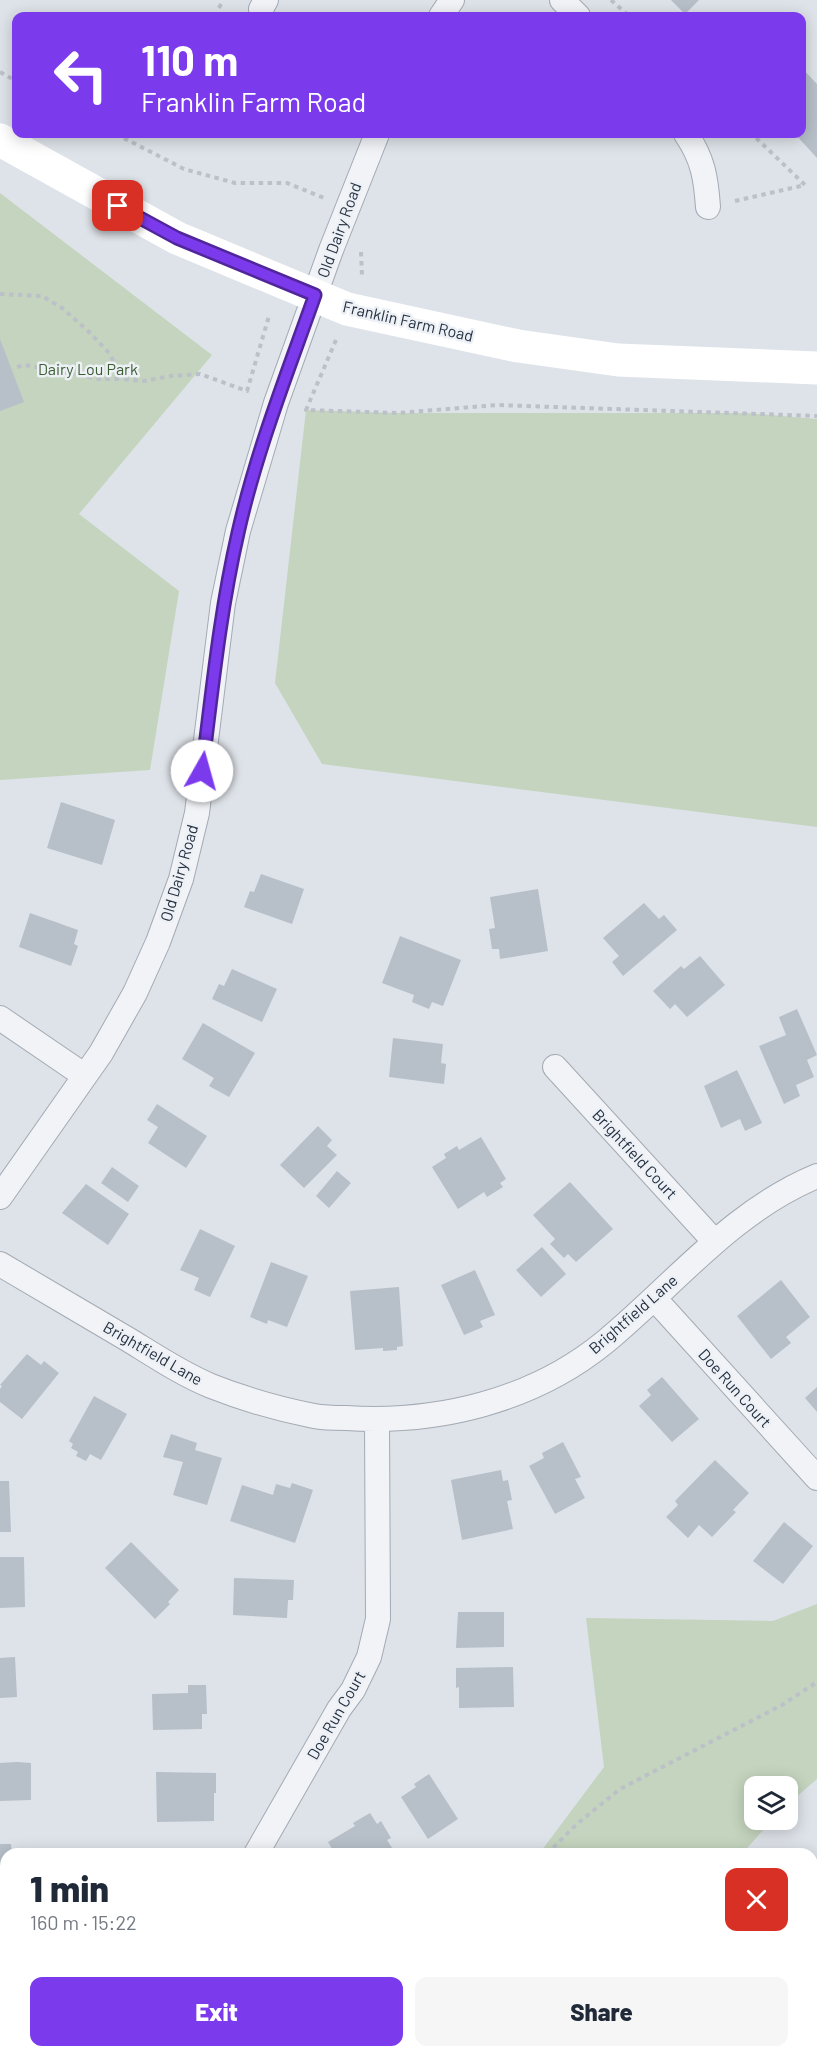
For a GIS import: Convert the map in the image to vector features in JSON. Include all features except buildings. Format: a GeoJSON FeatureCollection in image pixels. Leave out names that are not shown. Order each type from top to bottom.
{"type":"FeatureCollection","features":[{"type":"Feature","properties":{"kind":"main road","name":"Franklin Farm Road"},"geometry":{"type":"LineString","coordinates":[[0,140],[177,238],[347,309],[420,326],[540,349],[618,360],[817,368]]}},
{"type":"Feature","properties":{"kind":"street"},"geometry":{"type":"LineString","coordinates":[[562,0],[574,12]]}},
{"type":"Feature","properties":{"kind":"street","name":"Old Dairy Road"},"geometry":{"type":"LineString","coordinates":[[0,1197],[101,1053],[135,993],[158,942],[181,879],[197,813],[224,603],[238,531],[276,403],[375,138]]}},
{"type":"Feature","properties":{"kind":"street"},"geometry":{"type":"LineString","coordinates":[[689,138],[706,176],[708,207]]}},
{"type":"Feature","properties":{"kind":"street"},"geometry":{"type":"LineString","coordinates":[[0,1018],[85,1076]]}},
{"type":"Feature","properties":{"kind":"street","name":"Brightfield Court"},"geometry":{"type":"LineString","coordinates":[[555,1067],[715,1242]]}},
{"type":"Feature","properties":{"kind":"street","name":"Brightfield Lane"},"geometry":{"type":"LineString","coordinates":[[0,1264],[155,1356],[209,1385],[262,1404],[316,1416],[376,1420],[427,1416],[483,1405],[515,1394],[561,1372],[603,1343],[715,1242],[752,1212],[798,1184],[817,1176]]}},
{"type":"Feature","properties":{"kind":"street","name":"Doe Run Court"},"geometry":{"type":"LineString","coordinates":[[654,1298],[817,1478]]}},
{"type":"Feature","properties":{"kind":"street","name":"Doe Run Court"},"geometry":{"type":"LineString","coordinates":[[259,1848],[339,1709],[353,1690],[369,1657],[378,1619],[376,1420]]}},
{"type":"Feature","properties":{"kind":"path"},"geometry":{"type":"LineString","coordinates":[[219,8],[223,0]]}},
{"type":"Feature","properties":{"kind":"path"},"geometry":{"type":"LineString","coordinates":[[611,0],[624,12]]}},
{"type":"Feature","properties":{"kind":"path"},"geometry":{"type":"LineString","coordinates":[[124,138],[184,169],[235,183],[287,183],[325,198]]}},
{"type":"Feature","properties":{"kind":"path"},"geometry":{"type":"LineString","coordinates":[[708,207],[805,184],[756,138]]}},
{"type":"Feature","properties":{"kind":"path"},"geometry":{"type":"LineString","coordinates":[[0,294],[42,296],[62,308],[110,354],[122,379]]}},
{"type":"Feature","properties":{"kind":"path"},"geometry":{"type":"LineString","coordinates":[[17,367],[25,365],[99,379],[144,381],[171,376],[200,375],[247,391],[269,316]]}},
{"type":"Feature","properties":{"kind":"path"},"geometry":{"type":"LineString","coordinates":[[336,340],[306,410],[398,413],[497,405],[817,416]]}},
{"type":"Feature","properties":{"kind":"path"},"geometry":{"type":"LineString","coordinates":[[553,1848],[578,1822],[620,1789],[782,1705],[817,1682]]}},
{"type":"Feature","properties":{"kind":"green space","name":"Dairy Lou Park"},"geometry":{"type":"Polygon","coordinates":[[[0,193],[212,355],[79,514],[179,591],[150,770],[0,780],[0,193]]]}},
{"type":"Feature","properties":{"kind":"green space"},"geometry":{"type":"Polygon","coordinates":[[[306,410],[398,413],[746,413],[817,419],[817,827],[322,764],[275,683],[306,410]]]}},
{"type":"Feature","properties":{"kind":"green space"},"geometry":{"type":"Polygon","coordinates":[[[817,1604],[817,1779],[798,1795],[798,1776],[744,1776],[744,1830],[763,1830],[747,1848],[543,1848],[604,1767],[586,1618],[773,1621],[817,1604]]]}},
{"type":"Feature","properties":{"kind":"route"},"geometry":{"type":"LineString","coordinates":[[118,206],[177,238],[315,295],[276,403],[238,531],[224,603],[202,771]]}}]}
